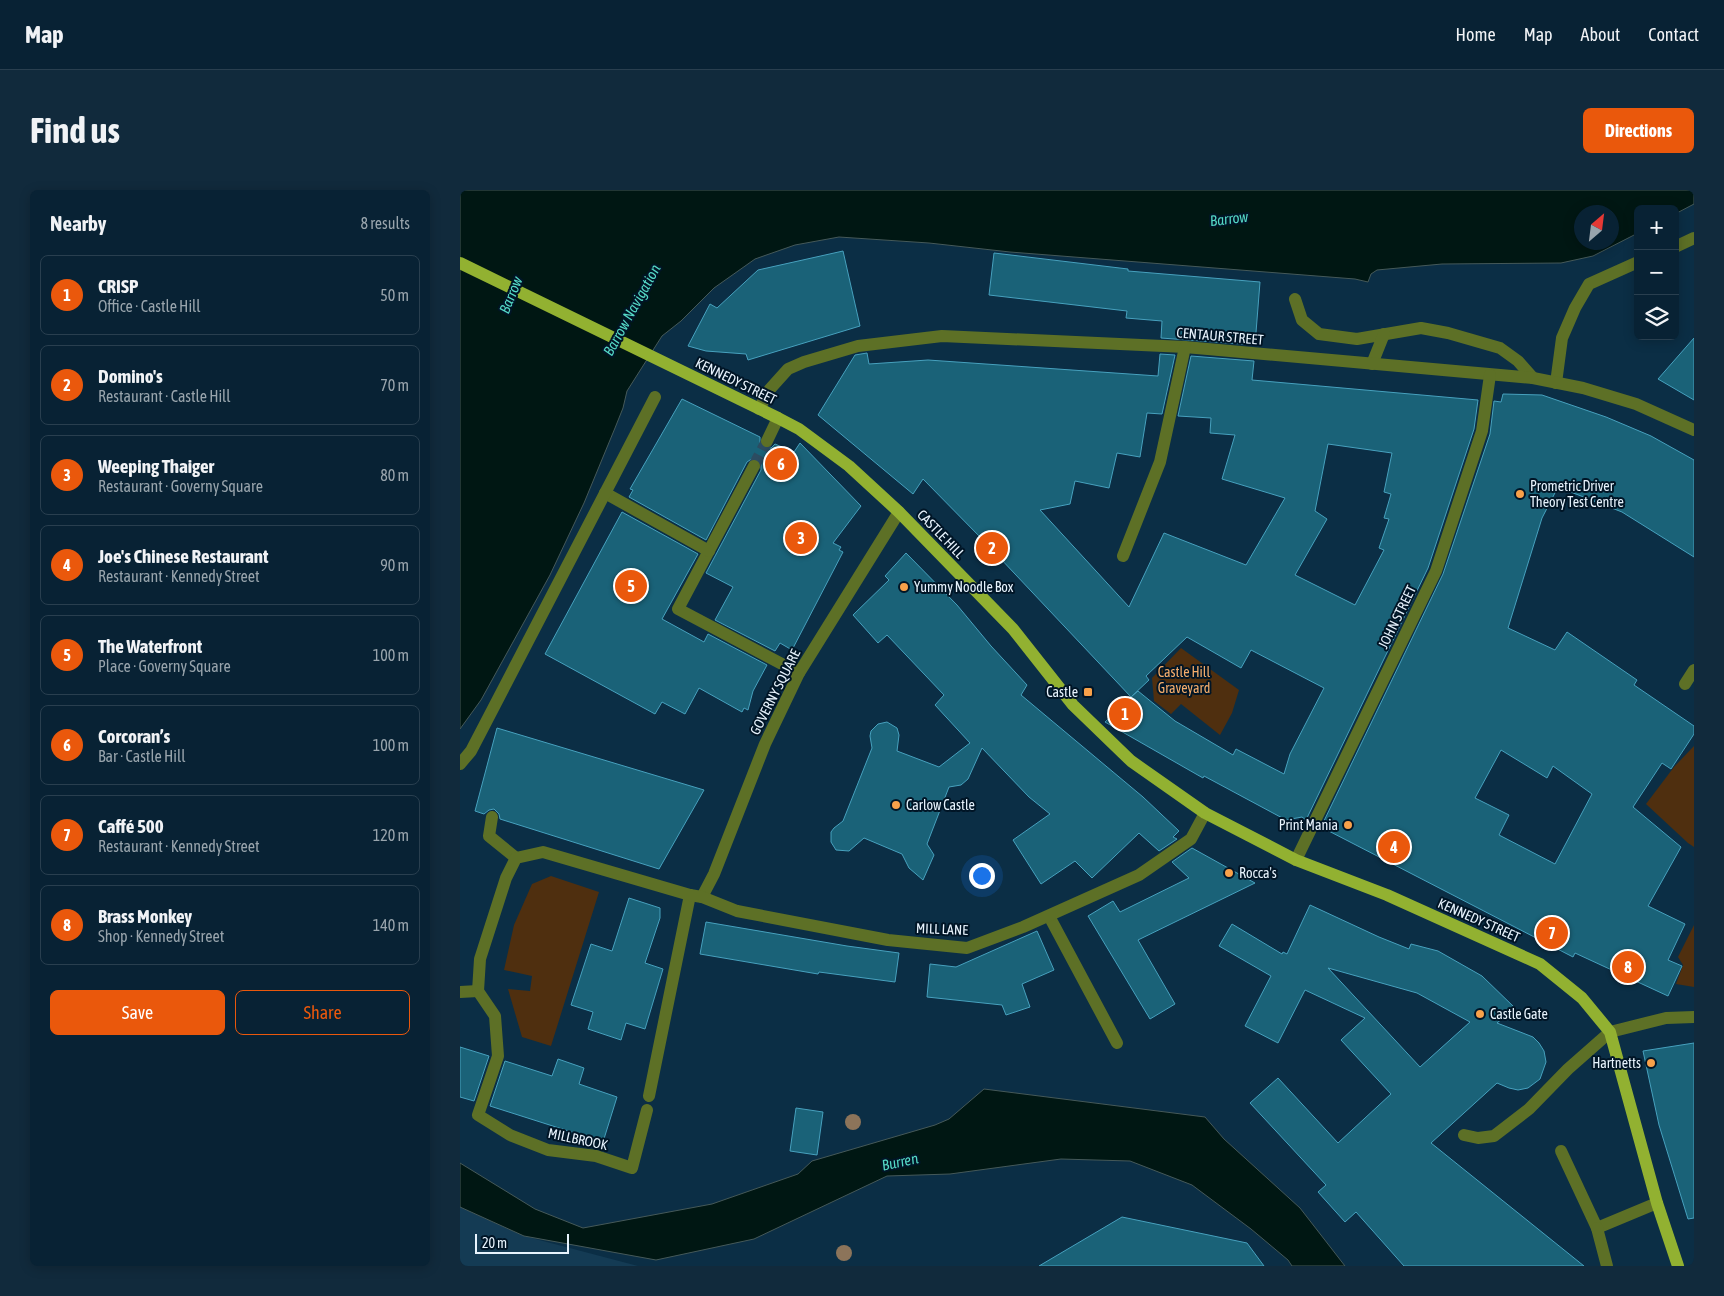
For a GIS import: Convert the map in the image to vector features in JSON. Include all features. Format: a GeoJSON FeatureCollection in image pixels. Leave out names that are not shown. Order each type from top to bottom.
{"type":"FeatureCollection","features":[{"type":"Feature","properties":{"kind":"main road","name":"KENNEDY STREET"},"geometry":{"type":"LineString","coordinates":[[460,263],[799,429]]}},
{"type":"Feature","properties":{"kind":"main road","name":"CASTLE HILL"},"geometry":{"type":"LineString","coordinates":[[799,429],[849,466],[899,512],[1013,629],[1074,705],[1132,761]]}},
{"type":"Feature","properties":{"kind":"main road","name":"KENNEDY STREET"},"geometry":{"type":"LineString","coordinates":[[1132,761],[1205,813],[1296,860],[1388,895],[1540,964],[1582,998],[1610,1032],[1657,1203],[1678,1266]]}},
{"type":"Feature","properties":{"kind":"street"},"geometry":{"type":"LineString","coordinates":[[1679,245],[1694,238]]}},
{"type":"Feature","properties":{"kind":"street"},"geometry":{"type":"LineString","coordinates":[[1556,383],[1562,338],[1575,308],[1589,284],[1634,264]]}},
{"type":"Feature","properties":{"kind":"street"},"geometry":{"type":"LineString","coordinates":[[1295,298],[1302,320],[1319,334],[1357,339],[1421,328],[1448,333],[1500,348],[1518,361],[1534,378]]}},
{"type":"Feature","properties":{"kind":"street"},"geometry":{"type":"LineString","coordinates":[[1372,364],[1384,334]]}},
{"type":"Feature","properties":{"kind":"street","name":"CENTAUR STREET"},"geometry":{"type":"LineString","coordinates":[[759,409],[770,390],[788,369],[804,362],[858,346],[942,336],[1185,347],[1534,378],[1584,388],[1636,404],[1694,430]]}},
{"type":"Feature","properties":{"kind":"street"},"geometry":{"type":"LineString","coordinates":[[1123,556],[1160,462],[1185,347]]}},
{"type":"Feature","properties":{"kind":"street","name":"JOHN STREET"},"geometry":{"type":"LineString","coordinates":[[1296,860],[1436,571],[1482,431],[1490,375]]}},
{"type":"Feature","properties":{"kind":"street"},"geometry":{"type":"LineString","coordinates":[[460,764],[471,751],[654,397]]}},
{"type":"Feature","properties":{"kind":"street"},"geometry":{"type":"LineString","coordinates":[[767,441],[778,418]]}},
{"type":"Feature","properties":{"kind":"street"},"geometry":{"type":"LineString","coordinates":[[754,466],[678,609],[799,673]]}},
{"type":"Feature","properties":{"kind":"street"},"geometry":{"type":"LineString","coordinates":[[605,493],[709,550]]}},
{"type":"Feature","properties":{"kind":"street","name":"GOVERNY SQUARE"},"geometry":{"type":"LineString","coordinates":[[649,1096],[696,896],[714,874],[765,744],[799,673],[899,512]]}},
{"type":"Feature","properties":{"kind":"street"},"geometry":{"type":"LineString","coordinates":[[1685,684],[1694,670]]}},
{"type":"Feature","properties":{"kind":"street","name":"MILL LANE"},"geometry":{"type":"LineString","coordinates":[[516,858],[542,852],[696,896],[736,911],[888,940],[967,948],[1049,916],[1139,876],[1191,839],[1205,813]]}},
{"type":"Feature","properties":{"kind":"street"},"geometry":{"type":"LineString","coordinates":[[460,992],[478,991],[480,960],[506,878],[516,858],[489,836],[492,817]]}},
{"type":"Feature","properties":{"kind":"street"},"geometry":{"type":"LineString","coordinates":[[1049,916],[1117,1043]]}},
{"type":"Feature","properties":{"kind":"street","name":"MILLBROOK"},"geometry":{"type":"LineString","coordinates":[[478,991],[495,1016],[498,1056],[478,1115],[510,1136],[548,1150],[596,1156],[632,1168],[647,1110]]}},
{"type":"Feature","properties":{"kind":"street"},"geometry":{"type":"LineString","coordinates":[[1464,1135],[1478,1138],[1494,1136],[1529,1109],[1568,1069],[1610,1032],[1666,1018],[1694,1017]]}},
{"type":"Feature","properties":{"kind":"street"},"geometry":{"type":"LineString","coordinates":[[1561,1151],[1597,1228],[1607,1266]]}},
{"type":"Feature","properties":{"kind":"street"},"geometry":{"type":"LineString","coordinates":[[1597,1228],[1657,1203]]}},
{"type":"Feature","properties":{"kind":"shaded area"},"geometry":{"type":"Polygon","coordinates":[[[460,1207],[524,1236],[638,1266],[460,1266],[460,1207]]]}},
{"type":"Feature","properties":{"kind":"green space","name":"Castle Hill Graveyard"},"geometry":{"type":"Polygon","coordinates":[[[1181,648],[1239,690],[1232,713],[1220,735],[1181,704],[1171,714],[1154,701],[1152,678],[1181,648]]]}},
{"type":"Feature","properties":{"kind":"green space"},"geometry":{"type":"Polygon","coordinates":[[[1694,746],[1694,847],[1646,804],[1674,767],[1694,746]]]}},
{"type":"Feature","properties":{"kind":"green space"},"geometry":{"type":"Polygon","coordinates":[[[551,876],[599,892],[551,1046],[522,1037],[508,989],[530,991],[532,976],[504,970],[514,925],[532,884],[551,876]]]}},
{"type":"Feature","properties":{"kind":"green space"},"geometry":{"type":"Polygon","coordinates":[[[1694,925],[1694,987],[1676,984],[1683,965],[1678,957],[1694,925]]]}},
{"type":"Feature","properties":{"kind":"water"},"geometry":{"type":"Polygon","coordinates":[[[460,190],[1694,190],[1694,204],[1679,212],[1679,205],[1634,205],[1634,235],[1619,243],[1619,205],[1574,205],[1574,250],[1605,250],[1593,256],[1561,263],[1442,264],[1377,270],[1371,274],[1368,282],[1355,279],[839,237],[795,245],[755,259],[714,288],[681,321],[662,336],[627,391],[623,408],[584,503],[550,575],[481,700],[460,729],[460,190]]]}},
{"type":"Feature","properties":{"kind":"water","name":"Burren"},"geometry":{"type":"Polygon","coordinates":[[[984,1089],[1205,1117],[1224,1139],[1300,1208],[1345,1266],[1292,1266],[1288,1260],[1251,1229],[1192,1185],[1130,1161],[1061,1159],[950,1174],[887,1176],[754,1239],[656,1260],[524,1236],[460,1207],[460,1163],[535,1209],[583,1228],[712,1204],[798,1174],[812,1161],[935,1125],[949,1119],[984,1089]]]}},
{"type":"Feature","properties":{"kind":"building"},"geometry":{"type":"Polygon","coordinates":[[[843,251],[860,326],[748,360],[746,354],[706,351],[688,346],[710,304],[717,308],[758,270],[843,251]]]}},
{"type":"Feature","properties":{"kind":"building"},"geometry":{"type":"Polygon","coordinates":[[[994,253],[1128,269],[1128,271],[1260,282],[1255,345],[1161,338],[1162,321],[1126,318],[1127,311],[989,295],[994,253]]]}},
{"type":"Feature","properties":{"kind":"building"},"geometry":{"type":"Polygon","coordinates":[[[1694,338],[1694,400],[1658,379],[1694,338]]]}},
{"type":"Feature","properties":{"kind":"building"},"geometry":{"type":"Polygon","coordinates":[[[867,353],[869,364],[928,360],[1158,376],[1160,354],[1175,355],[1162,414],[1147,413],[1140,457],[1117,453],[1109,488],[1075,481],[1070,504],[1040,510],[1129,607],[1164,533],[1246,565],[1285,498],[1222,479],[1235,435],[1210,433],[1211,418],[1178,416],[1191,356],[1254,361],[1252,380],[1478,400],[1474,429],[1428,568],[1306,820],[1302,817],[1286,820],[1204,776],[1203,778],[1105,722],[1131,697],[923,479],[913,494],[818,415],[855,355],[867,353]],[[1328,444],[1315,511],[1327,519],[1295,575],[1355,605],[1384,550],[1379,548],[1389,519],[1384,518],[1391,494],[1384,492],[1392,453],[1328,444]],[[1187,637],[1146,676],[1149,680],[1131,697],[1138,691],[1175,721],[1233,755],[1236,749],[1284,774],[1290,754],[1324,688],[1251,650],[1241,668],[1187,637]]]}},
{"type":"Feature","properties":{"kind":"building"},"geometry":{"type":"Polygon","coordinates":[[[1503,394],[1542,395],[1606,417],[1651,436],[1694,460],[1694,557],[1622,512],[1558,487],[1542,518],[1508,628],[1555,650],[1567,632],[1637,680],[1634,685],[1694,726],[1694,734],[1671,769],[1662,763],[1633,807],[1681,847],[1648,906],[1685,924],[1668,960],[1682,966],[1668,996],[1575,953],[1573,957],[1321,827],[1443,574],[1490,434],[1494,401],[1501,402],[1503,394]],[[1501,750],[1475,798],[1509,815],[1499,835],[1555,864],[1592,794],[1553,766],[1547,778],[1501,750]]]}},
{"type":"Feature","properties":{"kind":"building"},"geometry":{"type":"Polygon","coordinates":[[[682,399],[760,437],[760,445],[764,448],[771,448],[775,444],[794,452],[800,443],[861,506],[833,543],[841,547],[839,550],[843,552],[792,650],[780,643],[775,651],[715,620],[733,587],[706,573],[761,470],[761,461],[753,458],[747,462],[706,540],[629,497],[633,490],[630,489],[682,399]]]}},
{"type":"Feature","properties":{"kind":"building"},"geometry":{"type":"Polygon","coordinates":[[[622,512],[698,554],[662,619],[704,642],[708,634],[767,665],[753,691],[748,710],[744,708],[742,712],[699,688],[685,714],[662,702],[655,714],[545,654],[622,512]]]}},
{"type":"Feature","properties":{"kind":"building"},"geometry":{"type":"Polygon","coordinates":[[[906,553],[957,605],[1027,685],[1021,695],[1143,797],[1179,831],[1173,837],[1177,839],[1159,851],[1139,833],[1092,878],[1075,861],[1041,884],[1013,840],[1050,814],[1029,797],[982,748],[968,779],[961,785],[949,787],[927,844],[934,855],[923,880],[909,868],[902,854],[864,838],[849,851],[836,850],[831,842],[831,832],[843,821],[872,748],[871,731],[878,724],[887,722],[897,728],[899,735],[897,751],[939,767],[970,743],[935,705],[944,695],[887,635],[878,643],[853,615],[889,580],[885,576],[906,553]]]}},
{"type":"Feature","properties":{"kind":"building"},"geometry":{"type":"Polygon","coordinates":[[[497,728],[704,790],[659,869],[500,819],[499,814],[494,809],[484,814],[475,811],[497,728]]]}},
{"type":"Feature","properties":{"kind":"building"},"geometry":{"type":"Polygon","coordinates":[[[1192,848],[1255,883],[1138,940],[1175,1004],[1150,1019],[1088,916],[1113,901],[1120,912],[1189,878],[1172,862],[1192,848]]]}},
{"type":"Feature","properties":{"kind":"building"},"geometry":{"type":"Polygon","coordinates":[[[629,898],[660,908],[660,918],[645,963],[663,969],[645,1029],[626,1023],[621,1040],[588,1029],[593,1012],[571,1005],[591,944],[612,951],[629,898]]]}},
{"type":"Feature","properties":{"kind":"building"},"geometry":{"type":"Polygon","coordinates":[[[1310,905],[1409,949],[1411,944],[1438,951],[1482,976],[1515,1008],[1497,1023],[1533,1037],[1539,1043],[1544,1051],[1546,1062],[1540,1079],[1528,1088],[1518,1090],[1497,1083],[1431,1143],[1584,1266],[1404,1266],[1356,1212],[1345,1222],[1318,1192],[1326,1185],[1250,1103],[1278,1078],[1338,1143],[1391,1094],[1341,1040],[1365,1018],[1305,990],[1278,1043],[1245,1026],[1271,976],[1219,946],[1232,924],[1282,954],[1283,952],[1287,954],[1310,905]],[[1328,968],[1420,1067],[1470,1022],[1417,993],[1328,968]]]}},
{"type":"Feature","properties":{"kind":"building"},"geometry":{"type":"Polygon","coordinates":[[[706,922],[899,953],[895,982],[819,972],[818,974],[700,954],[706,922]]]}},
{"type":"Feature","properties":{"kind":"building"},"geometry":{"type":"Polygon","coordinates":[[[1037,931],[1054,970],[1022,984],[1030,1007],[1006,1015],[1002,1005],[927,997],[930,964],[956,967],[1037,931]]]}},
{"type":"Feature","properties":{"kind":"building"},"geometry":{"type":"Polygon","coordinates":[[[1694,1043],[1694,1218],[1688,1219],[1659,1125],[1643,1051],[1694,1043]]]}},
{"type":"Feature","properties":{"kind":"building"},"geometry":{"type":"Polygon","coordinates":[[[460,1047],[489,1056],[474,1101],[460,1097],[460,1047]]]}},
{"type":"Feature","properties":{"kind":"building"},"geometry":{"type":"Polygon","coordinates":[[[558,1059],[584,1068],[579,1084],[617,1097],[603,1142],[490,1106],[505,1061],[552,1076],[558,1059]]]}},
{"type":"Feature","properties":{"kind":"building"},"geometry":{"type":"Polygon","coordinates":[[[796,1108],[823,1112],[817,1155],[790,1151],[796,1108]]]}},
{"type":"Feature","properties":{"kind":"building"},"geometry":{"type":"Polygon","coordinates":[[[1122,1217],[1247,1243],[1264,1266],[1039,1266],[1122,1217]]]}},
{"type":"Feature","properties":{"kind":"tunnel"},"geometry":{"type":"LineString","coordinates":[[754,466],[767,441]]}},
{"type":"Feature","properties":{"kind":"place","name":"Corcoran’s"},"geometry":{"type":"Point","coordinates":[781,464]}},
{"type":"Feature","properties":{"kind":"place","name":"Prometric Driver Theory Test Centre"},"geometry":{"type":"Point","coordinates":[1520,494]}},
{"type":"Feature","properties":{"kind":"place","name":"Weeping Thaiger"},"geometry":{"type":"Point","coordinates":[801,538]}},
{"type":"Feature","properties":{"kind":"place","name":"Domino's"},"geometry":{"type":"Point","coordinates":[992,548]}},
{"type":"Feature","properties":{"kind":"place","name":"The Waterfront"},"geometry":{"type":"Point","coordinates":[631,586]}},
{"type":"Feature","properties":{"kind":"place","name":"Yummy Noodle Box"},"geometry":{"type":"Point","coordinates":[904,587]}},
{"type":"Feature","properties":{"kind":"place","name":"Castle"},"geometry":{"type":"Point","coordinates":[1088,692]}},
{"type":"Feature","properties":{"kind":"place","name":"CRISP"},"geometry":{"type":"Point","coordinates":[1125,714]}},
{"type":"Feature","properties":{"kind":"place","name":"Carlow Castle"},"geometry":{"type":"Point","coordinates":[896,805]}},
{"type":"Feature","properties":{"kind":"place","name":"Print Mania"},"geometry":{"type":"Point","coordinates":[1348,825]}},
{"type":"Feature","properties":{"kind":"place","name":"Joe's Chinese Restaurant"},"geometry":{"type":"Point","coordinates":[1394,847]}},
{"type":"Feature","properties":{"kind":"place","name":"Rocca's"},"geometry":{"type":"Point","coordinates":[1229,873]}},
{"type":"Feature","properties":{"kind":"place","name":"Caffé 500"},"geometry":{"type":"Point","coordinates":[1552,933]}},
{"type":"Feature","properties":{"kind":"place","name":"Brass Monkey"},"geometry":{"type":"Point","coordinates":[1628,967]}},
{"type":"Feature","properties":{"kind":"place","name":"Castle Gate"},"geometry":{"type":"Point","coordinates":[1480,1014]}},
{"type":"Feature","properties":{"kind":"place","name":"Hartnetts"},"geometry":{"type":"Point","coordinates":[1651,1063]}},
{"type":"Feature","properties":{"kind":"water label","name":"Barrow"},"geometry":{"type":"Point","coordinates":[1229,219]}},
{"type":"Feature","properties":{"kind":"water label","name":"Barrow"},"geometry":{"type":"Point","coordinates":[511,295]}},
{"type":"Feature","properties":{"kind":"water label","name":"Barrow Navigation"},"geometry":{"type":"Point","coordinates":[632,310]}}]}
